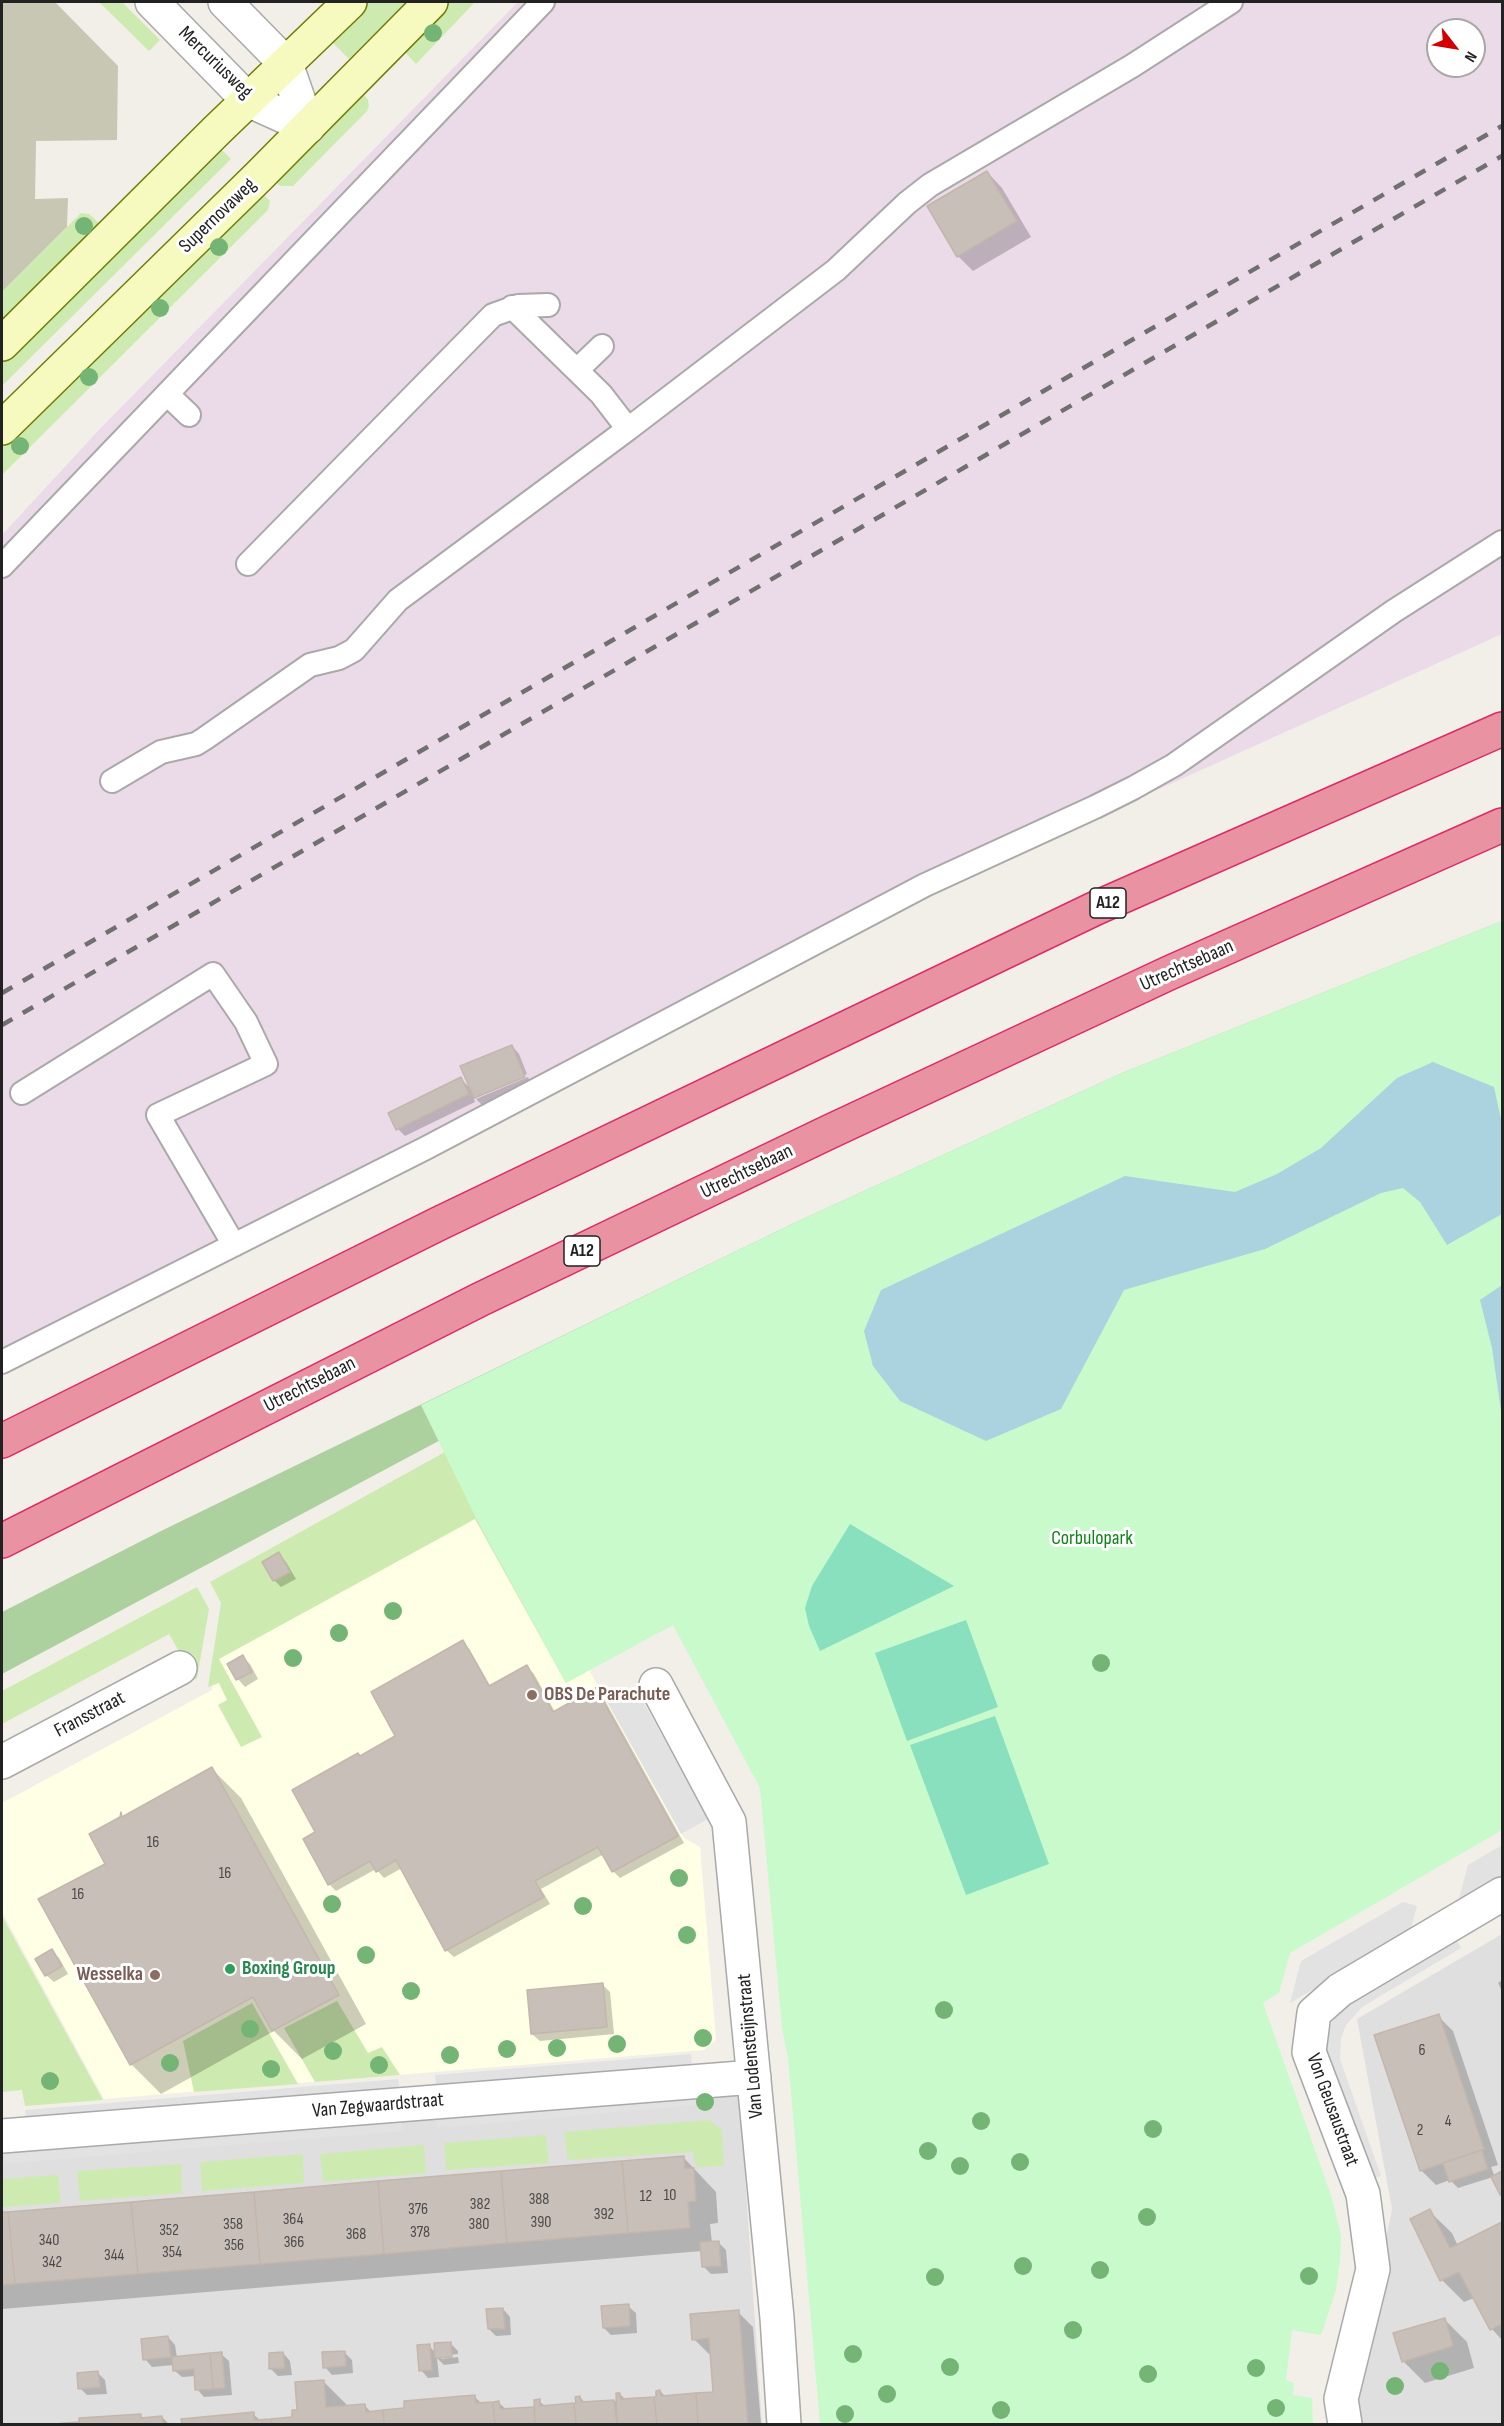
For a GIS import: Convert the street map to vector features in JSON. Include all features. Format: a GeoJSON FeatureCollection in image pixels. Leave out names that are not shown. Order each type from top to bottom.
{"type":"FeatureCollection","features":[{"type":"Feature","properties":{"kind":"highway","name":"A12"},"geometry":{"type":"LineString","coordinates":[[2,1441],[429,1228],[1096,908],[1503,729]]}},
{"type":"Feature","properties":{"kind":"highway","name":"Utrechtsebaan"},"geometry":{"type":"LineString","coordinates":[[2,1541],[481,1299],[839,1127],[1169,973],[1503,825]]}},
{"type":"Feature","properties":{"kind":"main road"},"geometry":{"type":"LineString","coordinates":[[2,344],[350,2]]}},
{"type":"Feature","properties":{"kind":"main road","name":"Supernovaweg"},"geometry":{"type":"LineString","coordinates":[[2,428],[431,2]]}},
{"type":"Feature","properties":{"kind":"street","name":"Mercuriusweg"},"geometry":{"type":"LineString","coordinates":[[152,2],[248,100],[308,126]]}},
{"type":"Feature","properties":{"kind":"street"},"geometry":{"type":"LineString","coordinates":[[225,2],[286,64],[308,126]]}},
{"type":"Feature","properties":{"kind":"street","name":"Fransstraat"},"geometry":{"type":"LineString","coordinates":[[2,1762],[180,1668]]}},
{"type":"Feature","properties":{"kind":"street","name":"Van Lodensteijnstraat"},"geometry":{"type":"LineString","coordinates":[[656,1685],[729,1822],[777,2318],[784,2424]]}},
{"type":"Feature","properties":{"kind":"street","name":"Von Geusaustraat"},"geometry":{"type":"LineString","coordinates":[[1345,2424],[1341,2399],[1373,2269],[1363,2194],[1309,2052],[1314,2013],[1340,1990],[1503,1894]]}},
{"type":"Feature","properties":{"kind":"street","name":"Van Zegwaardstraat"},"geometry":{"type":"LineString","coordinates":[[2,2136],[754,2076]]}},
{"type":"Feature","properties":{"kind":"lane"},"geometry":{"type":"LineString","coordinates":[[2,566],[543,2]]}},
{"type":"Feature","properties":{"kind":"lane"},"geometry":{"type":"LineString","coordinates":[[112,781],[152,757],[204,739],[310,664],[347,655],[398,600],[628,429],[836,270],[907,203],[930,185],[1132,66],[1231,2]]}},
{"type":"Feature","properties":{"kind":"lane"},"geometry":{"type":"LineString","coordinates":[[248,564],[489,319],[498,312],[512,307],[548,305]]}},
{"type":"Feature","properties":{"kind":"lane"},"geometry":{"type":"LineString","coordinates":[[512,307],[608,402],[628,429]]}},
{"type":"Feature","properties":{"kind":"lane"},"geometry":{"type":"LineString","coordinates":[[577,370],[602,346]]}},
{"type":"Feature","properties":{"kind":"lane"},"geometry":{"type":"LineString","coordinates":[[167,394],[189,416]]}},
{"type":"Feature","properties":{"kind":"lane"},"geometry":{"type":"LineString","coordinates":[[2,1362],[465,1128],[925,885],[1133,788],[1183,759],[1394,611],[1503,542]]}},
{"type":"Feature","properties":{"kind":"lane"},"geometry":{"type":"LineString","coordinates":[[22,1092],[213,974],[243,1017],[266,1064],[158,1114],[234,1245]]}},
{"type":"Feature","properties":{"kind":"shaded area"},"geometry":{"type":"Polygon","coordinates":[[[2,2],[55,2],[118,66],[117,140],[36,141],[35,199],[68,198],[67,227],[2,292],[2,2]]]}},
{"type":"Feature","properties":{"kind":"shaded area"},"geometry":{"type":"Polygon","coordinates":[[[518,2],[1502,2],[1502,634],[969,875],[854,933],[467,1141],[2,1373],[2,535],[96,433],[518,2]]]}},
{"type":"Feature","properties":{"kind":"shaded area"},"geometry":{"type":"Polygon","coordinates":[[[476,1518],[566,1682],[589,1670],[684,1838],[700,1847],[716,2040],[704,2050],[104,2099],[2,1912],[2,1803],[212,1690],[218,1659],[476,1518]]]}},
{"type":"Feature","properties":{"kind":"shaded area"},"geometry":{"type":"Polygon","coordinates":[[[635,1687],[708,1819],[681,1834],[607,1702],[635,1687]]]}},
{"type":"Feature","properties":{"kind":"shaded area"},"geometry":{"type":"Polygon","coordinates":[[[1502,1845],[1502,1879],[1457,1906],[1468,1865],[1502,1845]]]}},
{"type":"Feature","properties":{"kind":"shaded area"},"geometry":{"type":"Polygon","coordinates":[[[1403,1902],[1417,1906],[1410,1932],[1290,2003],[1301,1961],[1403,1902]]]}},
{"type":"Feature","properties":{"kind":"shaded area"},"geometry":{"type":"Polygon","coordinates":[[[1502,1934],[1502,2424],[1349,2424],[1392,2209],[1357,2019],[1502,1934]]]}},
{"type":"Feature","properties":{"kind":"shaded area"},"geometry":{"type":"Polygon","coordinates":[[[1455,1937],[1461,1948],[1362,2007],[1346,2025],[1341,2038],[1340,2059],[1381,2176],[1368,2180],[1325,2055],[1328,2033],[1335,2016],[1349,1999],[1455,1937]]]}},
{"type":"Feature","properties":{"kind":"shaded area"},"geometry":{"type":"Polygon","coordinates":[[[691,2054],[692,2066],[436,2088],[435,2075],[691,2054]]]}},
{"type":"Feature","properties":{"kind":"shaded area"},"geometry":{"type":"Polygon","coordinates":[[[398,2079],[400,2090],[26,2121],[25,2110],[398,2079]]]}},
{"type":"Feature","properties":{"kind":"shaded area"},"geometry":{"type":"Polygon","coordinates":[[[739,2088],[762,2424],[2,2424],[2,2144],[739,2088]]]}},
{"type":"Feature","properties":{"kind":"shaded area"},"geometry":{"type":"Polygon","coordinates":[[[696,2096],[696,2105],[438,2128],[437,2120],[402,2122],[402,2131],[2,2164],[2,2151],[696,2096]]]}},
{"type":"Feature","properties":{"kind":"green space"},"geometry":{"type":"Polygon","coordinates":[[[99,2],[122,2],[160,40],[149,51],[99,2]]]}},
{"type":"Feature","properties":{"kind":"green space"},"geometry":{"type":"Polygon","coordinates":[[[365,2],[406,2],[349,59],[328,38],[365,2]]]}},
{"type":"Feature","properties":{"kind":"green space"},"geometry":{"type":"Polygon","coordinates":[[[449,2],[475,2],[416,64],[402,49],[449,2]]]}},
{"type":"Feature","properties":{"kind":"green space"},"geometry":{"type":"Polygon","coordinates":[[[361,91],[368,100],[367,111],[293,186],[280,186],[273,179],[361,91]]]}},
{"type":"Feature","properties":{"kind":"green space"},"geometry":{"type":"Polygon","coordinates":[[[219,147],[231,159],[2,386],[2,362],[219,147]]]}},
{"type":"Feature","properties":{"kind":"green space"},"geometry":{"type":"Polygon","coordinates":[[[261,192],[270,201],[268,210],[2,475],[2,448],[261,192]]]}},
{"type":"Feature","properties":{"kind":"green space"},"geometry":{"type":"Polygon","coordinates":[[[81,213],[89,214],[99,223],[2,320],[2,292],[81,213]]]}},
{"type":"Feature","properties":{"kind":"green space"},"geometry":{"type":"Polygon","coordinates":[[[1502,921],[521,1397],[2,1674],[2,1612],[163,1530],[794,1223],[1122,1073],[1502,921]]]}},
{"type":"Feature","properties":{"kind":"green space","name":"Corbulopark"},"geometry":{"type":"Polygon","coordinates":[[[1502,921],[1502,1830],[1290,1953],[1279,1993],[1263,2003],[1332,2198],[1341,2236],[1336,2290],[1321,2335],[1292,2330],[1286,2380],[1294,2383],[1293,2395],[1312,2398],[1313,2424],[820,2424],[788,2058],[782,2028],[760,1788],[673,1625],[566,1683],[476,1518],[421,1405],[794,1223],[1122,1073],[1502,921]]]}},
{"type":"Feature","properties":{"kind":"green space"},"geometry":{"type":"Polygon","coordinates":[[[528,1406],[566,1683],[475,1519],[219,1659],[262,1737],[241,1747],[218,1705],[227,1700],[219,1683],[208,1687],[221,1603],[210,1582],[528,1406]]]}},
{"type":"Feature","properties":{"kind":"green space"},"geometry":{"type":"Polygon","coordinates":[[[850,1524],[954,1586],[820,1651],[809,1626],[805,1608],[812,1586],[850,1524]]]}},
{"type":"Feature","properties":{"kind":"green space"},"geometry":{"type":"Polygon","coordinates":[[[197,1587],[209,1609],[195,1680],[169,1634],[2,1724],[2,1691],[197,1587]]]}},
{"type":"Feature","properties":{"kind":"green space"},"geometry":{"type":"Polygon","coordinates":[[[966,1620],[998,1707],[907,1741],[875,1653],[966,1620]]]}},
{"type":"Feature","properties":{"kind":"green space"},"geometry":{"type":"Polygon","coordinates":[[[995,1716],[1049,1864],[966,1895],[910,1745],[995,1716]]]}},
{"type":"Feature","properties":{"kind":"green space"},"geometry":{"type":"Polygon","coordinates":[[[2,1916],[103,2100],[25,2106],[22,2090],[2,2092],[2,1916]]]}},
{"type":"Feature","properties":{"kind":"green space"},"geometry":{"type":"Polygon","coordinates":[[[337,2001],[368,2053],[382,2047],[400,2075],[315,2082],[284,2028],[337,2001]]]}},
{"type":"Feature","properties":{"kind":"green space"},"geometry":{"type":"Polygon","coordinates":[[[252,2003],[298,2084],[194,2092],[183,2041],[252,2003]]]}},
{"type":"Feature","properties":{"kind":"green space"},"geometry":{"type":"Polygon","coordinates":[[[709,2120],[722,2130],[724,2166],[696,2167],[693,2152],[568,2160],[564,2132],[709,2120]]]}},
{"type":"Feature","properties":{"kind":"green space"},"geometry":{"type":"Polygon","coordinates":[[[546,2135],[549,2163],[446,2170],[444,2143],[546,2135]]]}},
{"type":"Feature","properties":{"kind":"green space"},"geometry":{"type":"Polygon","coordinates":[[[424,2145],[426,2173],[323,2182],[320,2154],[424,2145]]]}},
{"type":"Feature","properties":{"kind":"green space"},"geometry":{"type":"Polygon","coordinates":[[[303,2154],[304,2183],[202,2191],[200,2162],[303,2154]]]}},
{"type":"Feature","properties":{"kind":"green space"},"geometry":{"type":"Polygon","coordinates":[[[181,2164],[182,2193],[80,2201],[77,2171],[181,2164]]]}},
{"type":"Feature","properties":{"kind":"green space"},"geometry":{"type":"Polygon","coordinates":[[[58,2175],[61,2203],[2,2207],[2,2179],[58,2175]]]}},
{"type":"Feature","properties":{"kind":"water"},"geometry":{"type":"Polygon","coordinates":[[[1433,1062],[1494,1087],[1502,1124],[1502,1214],[1447,1245],[1420,1202],[1403,1188],[1381,1193],[1265,1249],[1124,1290],[1061,1409],[986,1441],[900,1401],[873,1366],[864,1331],[881,1290],[1125,1176],[1235,1192],[1277,1174],[1321,1148],[1397,1078],[1433,1062]]]}},
{"type":"Feature","properties":{"kind":"water"},"geometry":{"type":"Polygon","coordinates":[[[1502,1285],[1502,1418],[1492,1348],[1480,1300],[1502,1285]]]}},
{"type":"Feature","properties":{"kind":"building"},"geometry":{"type":"Polygon","coordinates":[[[987,171],[1017,221],[957,257],[927,206],[987,171]]]}},
{"type":"Feature","properties":{"kind":"building"},"geometry":{"type":"Polygon","coordinates":[[[512,1045],[525,1077],[474,1098],[460,1066],[512,1045]]]}},
{"type":"Feature","properties":{"kind":"building"},"geometry":{"type":"Polygon","coordinates":[[[461,1077],[469,1094],[396,1130],[388,1113],[461,1077]]]}},
{"type":"Feature","properties":{"kind":"building"},"geometry":{"type":"Polygon","coordinates":[[[279,1552],[290,1572],[273,1581],[262,1562],[279,1552]]]}},
{"type":"Feature","properties":{"kind":"building"},"geometry":{"type":"Polygon","coordinates":[[[463,1640],[489,1686],[527,1665],[553,1712],[596,1688],[678,1836],[612,1872],[598,1847],[535,1881],[544,1897],[445,1951],[396,1860],[376,1872],[370,1861],[328,1885],[303,1839],[315,1832],[292,1790],[358,1753],[360,1756],[395,1736],[371,1692],[463,1640]]]}},
{"type":"Feature","properties":{"kind":"building"},"geometry":{"type":"Polygon","coordinates":[[[243,1655],[252,1672],[236,1680],[227,1664],[243,1655]]]}},
{"type":"Feature","properties":{"kind":"building"},"geometry":{"type":"Polygon","coordinates":[[[212,1767],[339,1995],[272,2031],[253,1997],[130,2065],[38,1899],[105,1864],[89,1834],[120,1817],[121,1812],[122,1817],[212,1767]]]}},
{"type":"Feature","properties":{"kind":"building"},"geometry":{"type":"Polygon","coordinates":[[[52,1949],[62,1966],[45,1976],[35,1959],[52,1949]]]}},
{"type":"Feature","properties":{"kind":"building"},"geometry":{"type":"Polygon","coordinates":[[[603,1983],[607,2027],[531,2034],[527,1990],[603,1983]]]}},
{"type":"Feature","properties":{"kind":"building"},"geometry":{"type":"Polygon","coordinates":[[[1439,2014],[1484,2149],[1420,2171],[1374,2035],[1439,2014]]]}},
{"type":"Feature","properties":{"kind":"building"},"geometry":{"type":"Polygon","coordinates":[[[1482,2150],[1488,2169],[1449,2182],[1443,2163],[1482,2150]]]}},
{"type":"Feature","properties":{"kind":"building"},"geometry":{"type":"Polygon","coordinates":[[[684,2156],[685,2168],[694,2168],[696,2201],[688,2202],[690,2228],[628,2233],[622,2161],[684,2156]]]}},
{"type":"Feature","properties":{"kind":"building"},"geometry":{"type":"Polygon","coordinates":[[[622,2161],[628,2233],[507,2243],[501,2171],[622,2161]]]}},
{"type":"Feature","properties":{"kind":"building"},"geometry":{"type":"Polygon","coordinates":[[[501,2171],[507,2243],[384,2254],[378,2181],[501,2171]]]}},
{"type":"Feature","properties":{"kind":"building"},"geometry":{"type":"Polygon","coordinates":[[[1502,2171],[1502,2194],[1500,2195],[1491,2177],[1502,2171]]]}},
{"type":"Feature","properties":{"kind":"building"},"geometry":{"type":"Polygon","coordinates":[[[378,2181],[384,2254],[260,2264],[254,2192],[378,2181]]]}},
{"type":"Feature","properties":{"kind":"building"},"geometry":{"type":"Polygon","coordinates":[[[254,2192],[260,2264],[138,2274],[131,2202],[254,2192]]]}},
{"type":"Feature","properties":{"kind":"building"},"geometry":{"type":"Polygon","coordinates":[[[131,2202],[138,2274],[15,2284],[8,2212],[131,2202]]]}},
{"type":"Feature","properties":{"kind":"building"},"geometry":{"type":"Polygon","coordinates":[[[1430,2209],[1450,2248],[1502,2222],[1502,2324],[1490,2330],[1459,2272],[1440,2281],[1410,2219],[1430,2209]]]}},
{"type":"Feature","properties":{"kind":"building"},"geometry":{"type":"Polygon","coordinates":[[[2,2212],[8,2212],[15,2284],[2,2285],[2,2212]]]}},
{"type":"Feature","properties":{"kind":"building"},"geometry":{"type":"Polygon","coordinates":[[[719,2241],[721,2266],[702,2267],[700,2242],[719,2241]]]}},
{"type":"Feature","properties":{"kind":"building"},"geometry":{"type":"Polygon","coordinates":[[[629,2304],[630,2326],[603,2328],[601,2306],[629,2304]]]}},
{"type":"Feature","properties":{"kind":"building"},"geometry":{"type":"Polygon","coordinates":[[[503,2308],[505,2329],[488,2329],[486,2309],[503,2308]]]}},
{"type":"Feature","properties":{"kind":"building"},"geometry":{"type":"Polygon","coordinates":[[[739,2310],[748,2424],[698,2424],[696,2393],[713,2392],[709,2338],[692,2340],[690,2314],[739,2310]]]}},
{"type":"Feature","properties":{"kind":"building"},"geometry":{"type":"Polygon","coordinates":[[[1445,2318],[1453,2346],[1402,2362],[1393,2333],[1445,2318]]]}},
{"type":"Feature","properties":{"kind":"building"},"geometry":{"type":"Polygon","coordinates":[[[168,2336],[171,2357],[143,2360],[141,2339],[168,2336]]]}},
{"type":"Feature","properties":{"kind":"building"},"geometry":{"type":"Polygon","coordinates":[[[451,2342],[452,2357],[435,2358],[434,2343],[451,2342]]]}},
{"type":"Feature","properties":{"kind":"building"},"geometry":{"type":"Polygon","coordinates":[[[430,2344],[432,2370],[419,2371],[417,2345],[430,2344]]]}},
{"type":"Feature","properties":{"kind":"building"},"geometry":{"type":"Polygon","coordinates":[[[345,2351],[346,2366],[323,2368],[322,2352],[345,2351]]]}},
{"type":"Feature","properties":{"kind":"building"},"geometry":{"type":"Polygon","coordinates":[[[222,2352],[225,2388],[213,2389],[210,2353],[222,2352]]]}},
{"type":"Feature","properties":{"kind":"building"},"geometry":{"type":"Polygon","coordinates":[[[283,2352],[285,2368],[269,2369],[269,2353],[283,2352]]]}},
{"type":"Feature","properties":{"kind":"building"},"geometry":{"type":"Polygon","coordinates":[[[210,2353],[213,2389],[195,2390],[194,2369],[173,2371],[172,2357],[210,2353]]]}},
{"type":"Feature","properties":{"kind":"building"},"geometry":{"type":"Polygon","coordinates":[[[98,2371],[100,2387],[78,2389],[77,2373],[98,2371]]]}},
{"type":"Feature","properties":{"kind":"building"},"geometry":{"type":"Polygon","coordinates":[[[324,2380],[326,2407],[365,2404],[366,2412],[383,2410],[384,2424],[272,2424],[271,2419],[292,2417],[292,2410],[297,2410],[295,2382],[324,2380]]]}},
{"type":"Feature","properties":{"kind":"building"},"geometry":{"type":"Polygon","coordinates":[[[660,2390],[661,2396],[696,2393],[698,2424],[657,2424],[654,2397],[656,2397],[656,2391],[660,2390]]]}},
{"type":"Feature","properties":{"kind":"building"},"geometry":{"type":"Polygon","coordinates":[[[616,2393],[620,2393],[621,2399],[654,2397],[657,2424],[617,2424],[616,2393]]]}},
{"type":"Feature","properties":{"kind":"building"},"geometry":{"type":"Polygon","coordinates":[[[475,2395],[476,2403],[493,2402],[495,2424],[384,2424],[383,2410],[404,2408],[404,2401],[475,2395]]]}},
{"type":"Feature","properties":{"kind":"building"},"geometry":{"type":"Polygon","coordinates":[[[580,2396],[581,2402],[614,2400],[617,2424],[576,2424],[574,2403],[576,2403],[575,2397],[580,2396]]]}},
{"type":"Feature","properties":{"kind":"building"},"geometry":{"type":"Polygon","coordinates":[[[540,2399],[540,2406],[574,2403],[576,2424],[535,2424],[534,2400],[540,2399]]]}},
{"type":"Feature","properties":{"kind":"building"},"geometry":{"type":"Polygon","coordinates":[[[499,2401],[500,2409],[534,2407],[535,2424],[495,2424],[493,2402],[499,2401]]]}},
{"type":"Feature","properties":{"kind":"building"},"geometry":{"type":"Polygon","coordinates":[[[254,2412],[254,2420],[271,2419],[272,2424],[182,2424],[181,2419],[254,2412]]]}},
{"type":"Feature","properties":{"kind":"building"},"geometry":{"type":"Polygon","coordinates":[[[141,2414],[141,2418],[162,2416],[163,2424],[53,2424],[79,2422],[79,2418],[141,2414]]]}},
{"type":"Feature","properties":{"kind":"railway"},"geometry":{"type":"LineString","coordinates":[[2,993],[1502,126]]}},
{"type":"Feature","properties":{"kind":"railway"},"geometry":{"type":"LineString","coordinates":[[2,1025],[1502,156]]}},
{"type":"Feature","properties":{"kind":"place","name":"OBS De Parachute"},"geometry":{"type":"Point","coordinates":[532,1695]}},
{"type":"Feature","properties":{"kind":"place","name":"Boxing Group"},"geometry":{"type":"Point","coordinates":[230,1969]}},
{"type":"Feature","properties":{"kind":"place","name":"Wesselka"},"geometry":{"type":"Point","coordinates":[155,1975]}}]}
